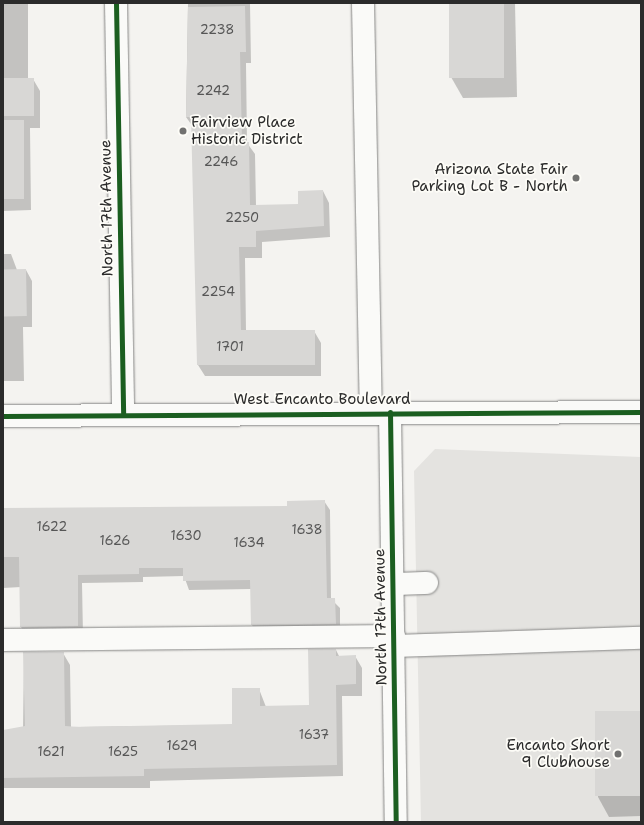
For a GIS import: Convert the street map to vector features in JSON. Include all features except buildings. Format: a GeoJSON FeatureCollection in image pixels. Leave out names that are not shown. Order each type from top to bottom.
{"type":"FeatureCollection","features":[{"type":"Feature","properties":{"kind":"street","name":"North 17th Avenue"},"geometry":{"type":"LineString","coordinates":[[116,3],[123,414]]}},
{"type":"Feature","properties":{"kind":"street","name":"North 17th Avenue"},"geometry":{"type":"LineString","coordinates":[[363,3],[381,412],[393,584],[396,822]]}},
{"type":"Feature","properties":{"kind":"street","name":"West Encanto Boulevard"},"geometry":{"type":"LineString","coordinates":[[3,416],[381,412],[641,412]]}},
{"type":"Feature","properties":{"kind":"street"},"geometry":{"type":"LineString","coordinates":[[393,584],[427,583]]}},
{"type":"Feature","properties":{"kind":"street"},"geometry":{"type":"LineString","coordinates":[[3,640],[394,641],[641,638]]}},
{"type":"Feature","properties":{"kind":"shaded area"},"geometry":{"type":"Polygon","coordinates":[[[435,449],[641,457],[641,822],[421,822],[414,471],[435,449]]]}},
{"type":"Feature","properties":{"kind":"cycle path"},"geometry":{"type":"LineString","coordinates":[[116,3],[123,413]]}},
{"type":"Feature","properties":{"kind":"cycle path"},"geometry":{"type":"LineString","coordinates":[[390,412],[396,822]]}},
{"type":"Feature","properties":{"kind":"cycle path"},"geometry":{"type":"LineString","coordinates":[[3,416],[641,412]]}},
{"type":"Feature","properties":{"kind":"place","name":"Fairview Place Historic District"},"geometry":{"type":"Point","coordinates":[183,131]}},
{"type":"Feature","properties":{"kind":"place","name":"Arizona State Fair Parking Lot B - North"},"geometry":{"type":"Point","coordinates":[576,178]}},
{"type":"Feature","properties":{"kind":"place","name":"Encanto Short 9 Clubhouse"},"geometry":{"type":"Point","coordinates":[618,754]}}]}
